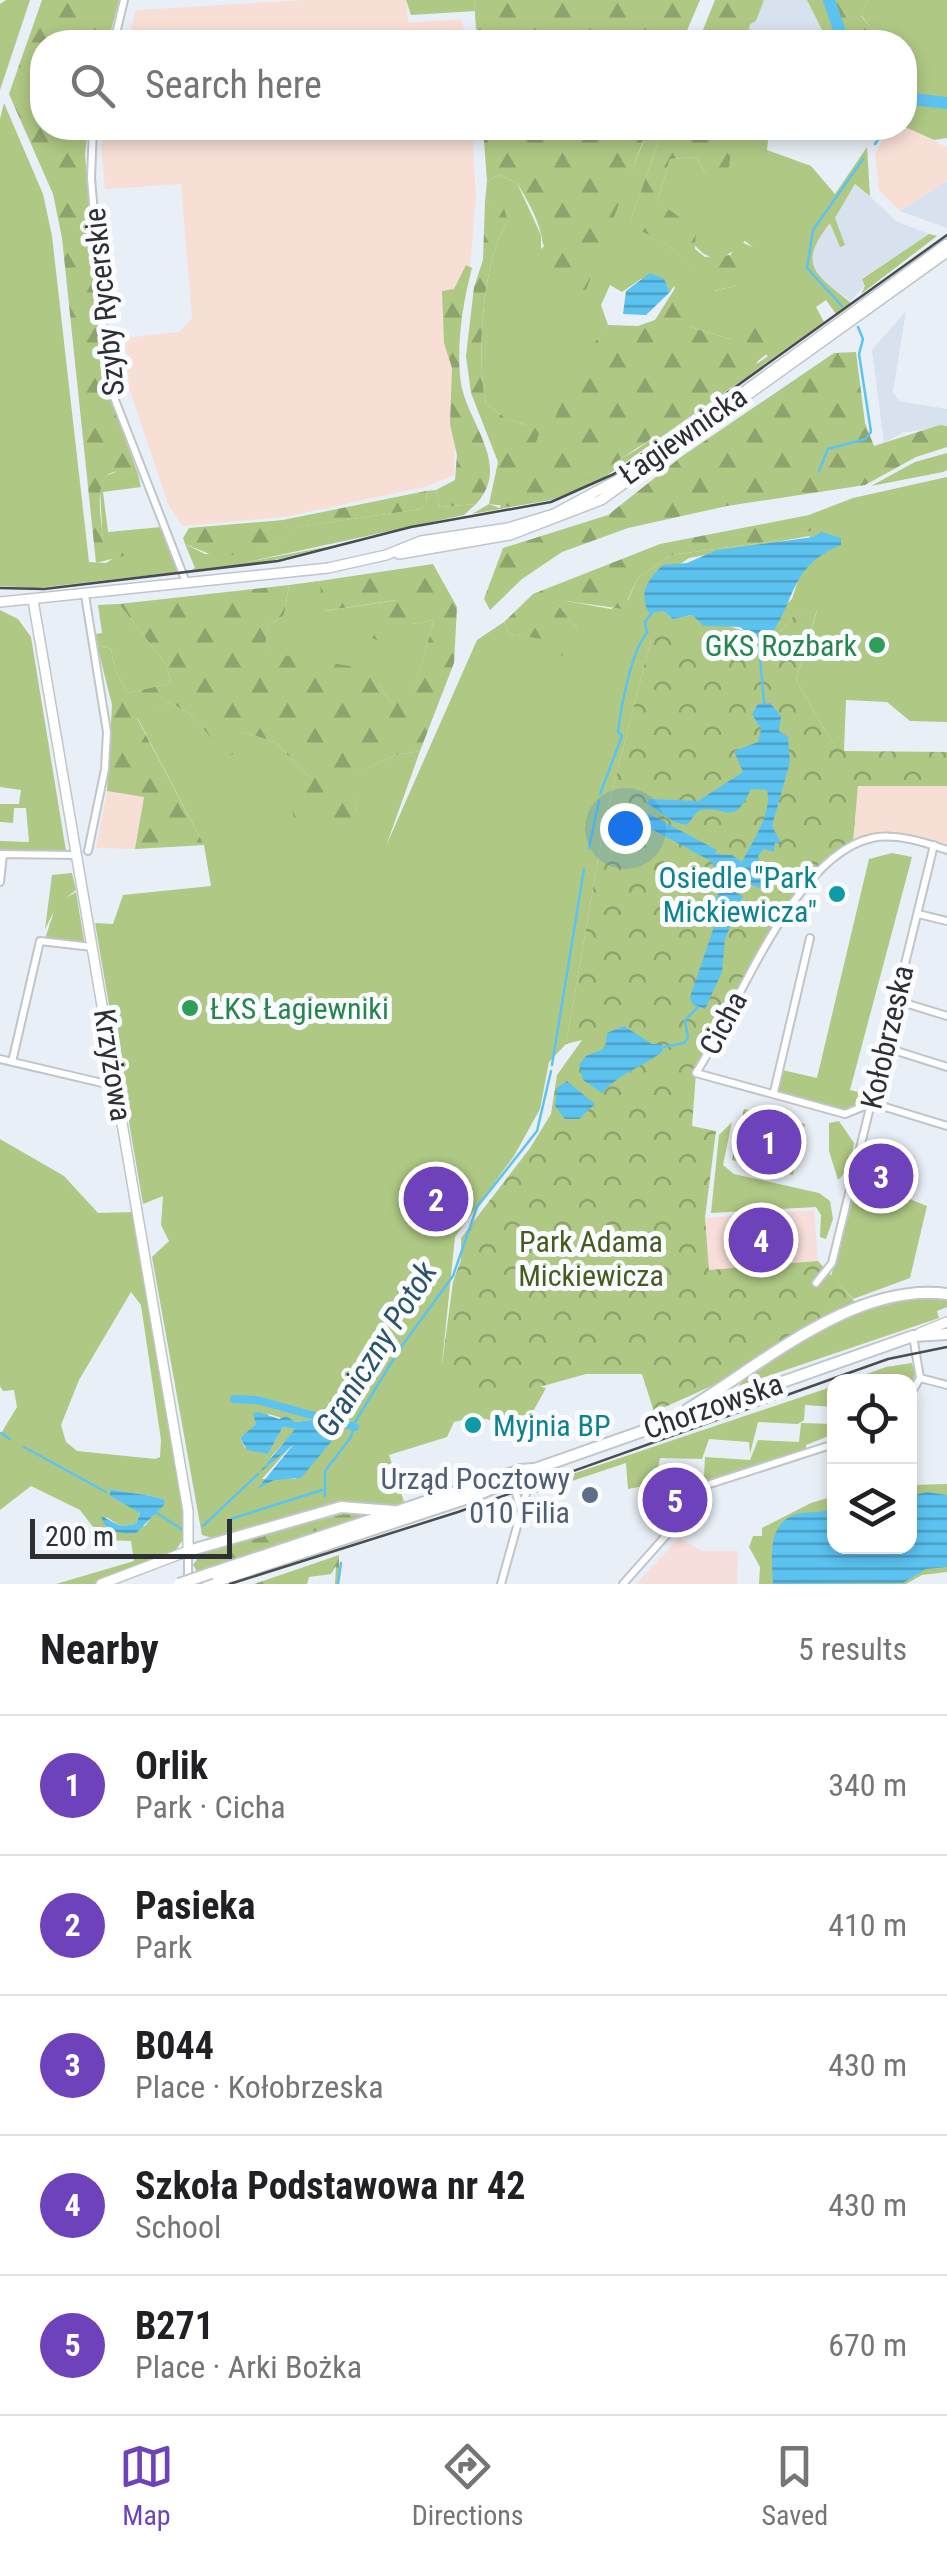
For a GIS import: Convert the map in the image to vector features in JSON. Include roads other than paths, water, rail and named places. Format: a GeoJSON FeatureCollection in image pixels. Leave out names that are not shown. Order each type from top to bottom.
{"type":"FeatureCollection","features":[{"type":"Feature","properties":{"kind":"main road","name":"Łagiewnicka"},"geometry":{"type":"LineString","coordinates":[[386,555],[421,541],[529,523],[598,494],[947,244]]}},
{"type":"Feature","properties":{"kind":"main road","name":"Łagiewnicka"},"geometry":{"type":"LineString","coordinates":[[0,602],[294,573],[510,535],[601,500],[947,252]]}},
{"type":"Feature","properties":{"kind":"main road","name":"Krzyżowa"},"geometry":{"type":"LineString","coordinates":[[33,600],[83,853],[93,947],[189,1530],[188,1551]]}},
{"type":"Feature","properties":{"kind":"main road"},"geometry":{"type":"LineString","coordinates":[[668,1421],[862,1308],[905,1294],[947,1294]]}},
{"type":"Feature","properties":{"kind":"main road","name":"Chorzowska"},"geometry":{"type":"LineString","coordinates":[[179,1584],[210,1580],[517,1476],[947,1322]]}},
{"type":"Feature","properties":{"kind":"main road"},"geometry":{"type":"LineString","coordinates":[[912,1336],[947,1334]]}},
{"type":"Feature","properties":{"kind":"main road","name":"Chorzowska"},"geometry":{"type":"LineString","coordinates":[[210,1580],[399,1512],[517,1476]]}},
{"type":"Feature","properties":{"kind":"main road"},"geometry":{"type":"LineString","coordinates":[[101,1584],[188,1551],[341,1507],[399,1512]]}},
{"type":"Feature","properties":{"kind":"street"},"geometry":{"type":"LineString","coordinates":[[117,30],[124,0]]}},
{"type":"Feature","properties":{"kind":"street","name":"Szyby Rycerskie"},"geometry":{"type":"LineString","coordinates":[[93,140],[91,178],[108,382],[186,584]]}},
{"type":"Feature","properties":{"kind":"street","name":"Krzyżowa"},"geometry":{"type":"LineString","coordinates":[[83,853],[105,769],[107,732],[85,595]]}},
{"type":"Feature","properties":{"kind":"street","name":"Cicha"},"geometry":{"type":"LineString","coordinates":[[947,850],[896,836],[862,842],[829,862],[786,912],[696,1072],[844,1114],[872,1103],[947,1126]]}},
{"type":"Feature","properties":{"kind":"street","name":"Kołobrzeska"},"geometry":{"type":"LineString","coordinates":[[816,1283],[832,1264],[934,845]]}},
{"type":"Feature","properties":{"kind":"street"},"geometry":{"type":"LineString","coordinates":[[0,882],[2,854],[83,853]]}},
{"type":"Feature","properties":{"kind":"street"},"geometry":{"type":"LineString","coordinates":[[918,914],[947,921]]}},
{"type":"Feature","properties":{"kind":"street"},"geometry":{"type":"LineString","coordinates":[[774,1093],[810,938]]}},
{"type":"Feature","properties":{"kind":"street"},"geometry":{"type":"LineString","coordinates":[[12,1062],[40,941],[93,947]]}},
{"type":"Feature","properties":{"kind":"street"},"geometry":{"type":"LineString","coordinates":[[896,1000],[947,1016]]}},
{"type":"Feature","properties":{"kind":"street"},"geometry":{"type":"LineString","coordinates":[[884,1046],[947,1067]]}},
{"type":"Feature","properties":{"kind":"street"},"geometry":{"type":"LineString","coordinates":[[0,1058],[116,1086]]}},
{"type":"Feature","properties":{"kind":"street"},"geometry":{"type":"LineString","coordinates":[[912,1336],[920,1378],[917,1383]]}},
{"type":"Feature","properties":{"kind":"street"},"geometry":{"type":"LineString","coordinates":[[920,1378],[947,1386]]}},
{"type":"Feature","properties":{"kind":"street"},"geometry":{"type":"LineString","coordinates":[[623,1584],[678,1522],[688,1491],[827,1446]]}},
{"type":"Feature","properties":{"kind":"street"},"geometry":{"type":"LineString","coordinates":[[501,1584],[526,1494],[517,1476]]}},
{"type":"Feature","properties":{"kind":"street"},"geometry":{"type":"LineString","coordinates":[[188,1551],[188,1584]]}},
{"type":"Feature","properties":{"kind":"water"},"geometry":{"type":"Polygon","coordinates":[[[650,273],[664,279],[670,292],[646,315],[623,314],[626,291],[650,273]]]}},
{"type":"Feature","properties":{"kind":"water"},"geometry":{"type":"Polygon","coordinates":[[[821,532],[841,538],[841,545],[810,564],[763,645],[740,627],[704,626],[692,615],[673,619],[663,611],[649,613],[644,599],[646,587],[663,565],[687,563],[717,550],[813,537],[821,532]]]}},
{"type":"Feature","properties":{"kind":"water"},"geometry":{"type":"Polygon","coordinates":[[[770,703],[781,716],[779,731],[788,737],[790,762],[772,826],[782,845],[775,842],[774,852],[764,849],[758,856],[763,889],[739,881],[722,867],[631,818],[626,809],[649,814],[717,850],[715,854],[732,855],[742,862],[764,818],[767,790],[751,789],[733,812],[698,811],[687,825],[674,822],[647,803],[649,799],[698,801],[743,772],[734,751],[758,742],[761,729],[752,714],[758,704],[770,703]]]}},
{"type":"Feature","properties":{"kind":"water"},"geometry":{"type":"Polygon","coordinates":[[[722,887],[743,896],[725,939],[722,972],[705,1009],[692,1004],[690,997],[718,915],[715,900],[722,887]]]}},
{"type":"Feature","properties":{"kind":"water"},"geometry":{"type":"Polygon","coordinates":[[[624,1026],[652,1044],[662,1044],[663,1051],[602,1093],[583,1080],[579,1065],[586,1056],[605,1048],[607,1033],[624,1026]]]}},
{"type":"Feature","properties":{"kind":"water"},"geometry":{"type":"Polygon","coordinates":[[[567,1081],[595,1104],[579,1119],[565,1119],[555,1106],[557,1088],[567,1081]]]}},
{"type":"Feature","properties":{"kind":"water"},"geometry":{"type":"Polygon","coordinates":[[[253,1413],[279,1419],[286,1416],[295,1422],[310,1420],[333,1428],[337,1435],[301,1478],[274,1480],[257,1489],[293,1445],[258,1474],[295,1429],[283,1427],[268,1454],[247,1450],[240,1438],[256,1424],[253,1413]]]}},
{"type":"Feature","properties":{"kind":"water"},"geometry":{"type":"Polygon","coordinates":[[[109,1489],[165,1500],[164,1505],[136,1533],[115,1531],[106,1526],[101,1516],[121,1526],[136,1524],[140,1513],[110,1496],[109,1489]]]}},
{"type":"Feature","properties":{"kind":"water"},"geometry":{"type":"Polygon","coordinates":[[[917,1494],[947,1495],[947,1567],[926,1569],[903,1583],[773,1584],[776,1534],[780,1525],[797,1514],[827,1510],[827,1554],[917,1554],[917,1494]]]}},
{"type":"Feature","properties":{"kind":"waterway"},"geometry":{"type":"LineString","coordinates":[[829,0],[839,30]]}},
{"type":"Feature","properties":{"kind":"waterway"},"geometry":{"type":"LineString","coordinates":[[917,100],[947,103]]}},
{"type":"Feature","properties":{"kind":"waterway","name":"Graniczny Potok"},"geometry":{"type":"LineString","coordinates":[[875,144],[878,140]]}},
{"type":"Feature","properties":{"kind":"waterway","name":"Graniczny Potok"},"geometry":{"type":"LineString","coordinates":[[842,306],[807,268],[813,230],[863,159]]}},
{"type":"Feature","properties":{"kind":"waterway","name":"Graniczny Potok"},"geometry":{"type":"LineString","coordinates":[[819,471],[828,449],[865,439],[871,432],[859,354],[863,339],[858,327]]}},
{"type":"Feature","properties":{"kind":"waterway","name":"Graniczny Potok"},"geometry":{"type":"LineString","coordinates":[[600,794],[622,736],[618,732],[628,679],[647,633],[645,622],[652,613]]}},
{"type":"Feature","properties":{"kind":"waterway"},"geometry":{"type":"LineString","coordinates":[[759,645],[764,703]]}},
{"type":"Feature","properties":{"kind":"waterway","name":"Graniczny Potok"},"geometry":{"type":"LineString","coordinates":[[589,848],[599,801]]}},
{"type":"Feature","properties":{"kind":"waterway"},"geometry":{"type":"LineString","coordinates":[[713,863],[720,875]]}},
{"type":"Feature","properties":{"kind":"waterway","name":"Graniczny Potok"},"geometry":{"type":"LineString","coordinates":[[552,1065],[584,869]]}},
{"type":"Feature","properties":{"kind":"waterway"},"geometry":{"type":"LineString","coordinates":[[664,1047],[684,1043],[688,1038],[685,1020],[698,1007]]}},
{"type":"Feature","properties":{"kind":"waterway","name":"Graniczny Potok"},"geometry":{"type":"LineString","coordinates":[[325,1496],[325,1471],[351,1437],[355,1422],[401,1347],[453,1276],[477,1207],[537,1131],[551,1071]]}},
{"type":"Feature","properties":{"kind":"waterway"},"geometry":{"type":"LineString","coordinates":[[234,1399],[257,1400],[355,1427]]}},
{"type":"Feature","properties":{"kind":"waterway"},"geometry":{"type":"LineString","coordinates":[[1,1433],[10,1439]]}},
{"type":"Feature","properties":{"kind":"waterway"},"geometry":{"type":"LineString","coordinates":[[24,1447],[106,1492]]}},
{"type":"Feature","properties":{"kind":"waterway"},"geometry":{"type":"LineString","coordinates":[[203,1526],[258,1474]]}},
{"type":"Feature","properties":{"kind":"waterway"},"geometry":{"type":"LineString","coordinates":[[231,1519],[322,1490]]}},
{"type":"Feature","properties":{"kind":"waterway"},"geometry":{"type":"LineString","coordinates":[[157,1513],[183,1530]]}},
{"type":"Feature","properties":{"kind":"waterway","name":"Graniczny Potok"},"geometry":{"type":"LineString","coordinates":[[338,1584],[341,1563]]}},
{"type":"Feature","properties":{"kind":"tram line"},"geometry":{"type":"LineString","coordinates":[[0,588],[44,589],[278,561],[411,527],[551,502],[614,474],[947,235]]}},
{"type":"Feature","properties":{"kind":"tram line"},"geometry":{"type":"LineString","coordinates":[[230,1584],[458,1512],[888,1359],[947,1347]]}},
{"type":"Feature","properties":{"kind":"place","name":"GKS Rozbark"},"geometry":{"type":"Point","coordinates":[877,645]}},
{"type":"Feature","properties":{"kind":"place","name":"Osiedle \"Park Mickiewicza\""},"geometry":{"type":"Point","coordinates":[837,894]}},
{"type":"Feature","properties":{"kind":"place","name":"ŁKS Łagiewniki"},"geometry":{"type":"Point","coordinates":[190,1008]}},
{"type":"Feature","properties":{"kind":"place","name":"Orlik"},"geometry":{"type":"Point","coordinates":[769,1142]}},
{"type":"Feature","properties":{"kind":"place","name":"B044"},"geometry":{"type":"Point","coordinates":[881,1176]}},
{"type":"Feature","properties":{"kind":"place","name":"Pasieka"},"geometry":{"type":"Point","coordinates":[436,1199]}},
{"type":"Feature","properties":{"kind":"place","name":"Szkoła Podstawowa nr 42"},"geometry":{"type":"Point","coordinates":[761,1240]}},
{"type":"Feature","properties":{"kind":"place","name":"Myjnia BP"},"geometry":{"type":"Point","coordinates":[473,1425]}},
{"type":"Feature","properties":{"kind":"place","name":"Urząd Pocztowy 010 Filia"},"geometry":{"type":"Point","coordinates":[590,1495]}},
{"type":"Feature","properties":{"kind":"place","name":"B271"},"geometry":{"type":"Point","coordinates":[675,1500]}},
{"type":"Feature","properties":{"kind":"park label","name":"Park Adama Mickiewicza"},"geometry":{"type":"Point","coordinates":[591,1258]}}]}
